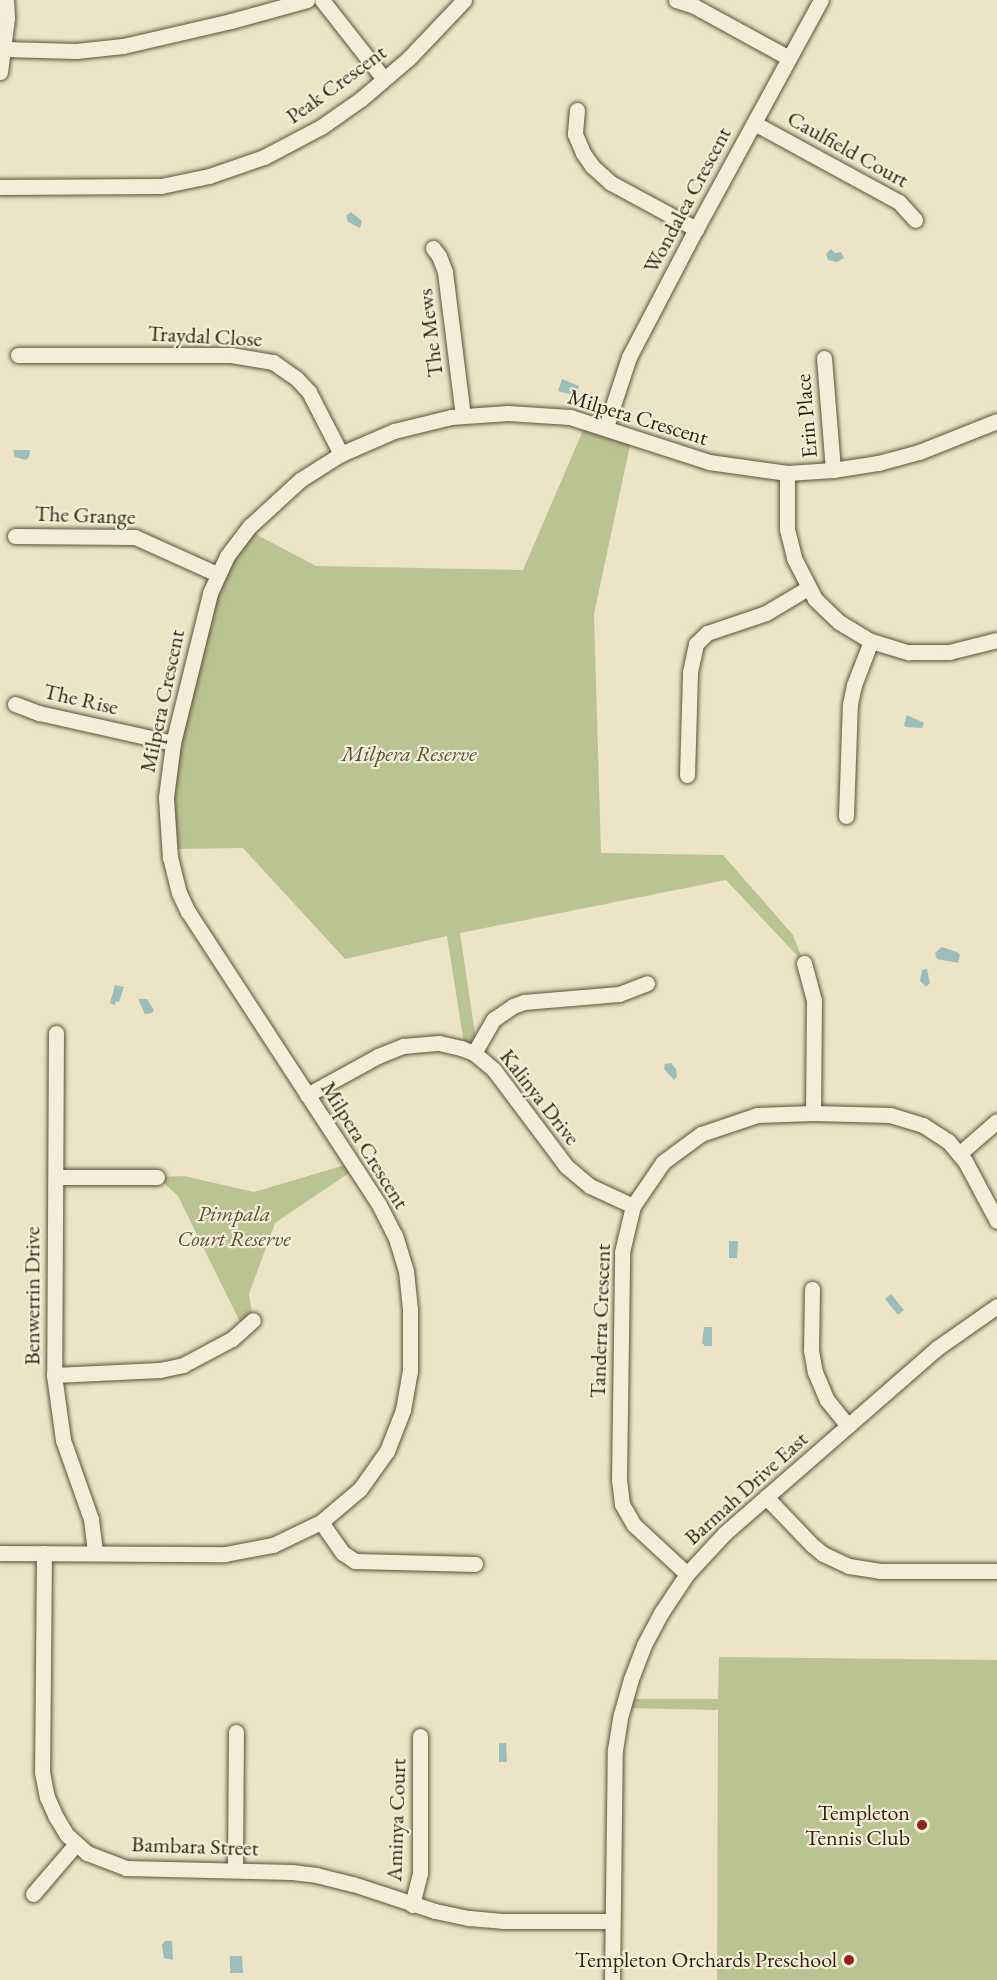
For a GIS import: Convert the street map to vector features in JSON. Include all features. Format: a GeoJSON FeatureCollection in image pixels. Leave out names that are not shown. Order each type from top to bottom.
{"type":"FeatureCollection","features":[{"type":"Feature","properties":{"kind":"street"},"geometry":{"type":"LineString","coordinates":[[0,72],[7,18],[6,0]]}},
{"type":"Feature","properties":{"kind":"street"},"geometry":{"type":"LineString","coordinates":[[4,49],[75,51],[123,46],[231,21],[307,0]]}},
{"type":"Feature","properties":{"kind":"street"},"geometry":{"type":"LineString","coordinates":[[321,0],[384,79]]}},
{"type":"Feature","properties":{"kind":"street","name":"Peak Crescent"},"geometry":{"type":"LineString","coordinates":[[0,187],[144,187],[209,176],[264,157],[293,143],[347,110],[428,40],[464,0]]}},
{"type":"Feature","properties":{"kind":"street"},"geometry":{"type":"LineString","coordinates":[[676,0],[694,6],[789,58]]}},
{"type":"Feature","properties":{"kind":"street","name":"Wondalea Crescent"},"geometry":{"type":"LineString","coordinates":[[606,427],[629,357],[696,229],[822,0]]}},
{"type":"Feature","properties":{"kind":"street"},"geometry":{"type":"LineString","coordinates":[[577,110],[575,134],[583,153],[592,166],[611,183],[696,229]]}},
{"type":"Feature","properties":{"kind":"street","name":"Caulfield Court"},"geometry":{"type":"LineString","coordinates":[[754,123],[899,202],[915,220]]}},
{"type":"Feature","properties":{"kind":"street","name":"The Mews"},"geometry":{"type":"LineString","coordinates":[[433,248],[445,272],[463,416]]}},
{"type":"Feature","properties":{"kind":"street","name":"Traydal Close"},"geometry":{"type":"LineString","coordinates":[[18,355],[231,356],[273,362],[297,379],[309,392],[342,454]]}},
{"type":"Feature","properties":{"kind":"street","name":"Erin Place"},"geometry":{"type":"LineString","coordinates":[[824,358],[833,470]]}},
{"type":"Feature","properties":{"kind":"street","name":"Milpera Crescent"},"geometry":{"type":"LineString","coordinates":[[0,1553],[241,1552],[280,1543],[321,1522],[360,1489],[378,1465],[393,1438],[407,1390],[410,1309],[406,1271],[387,1219],[188,912],[179,893],[170,858],[166,818],[168,770],[173,744],[210,592],[217,574],[238,539],[263,512],[300,480],[342,454],[405,428],[463,416],[537,414],[570,417],[709,462],[787,473],[833,470],[898,459],[997,421]]}},
{"type":"Feature","properties":{"kind":"street"},"geometry":{"type":"LineString","coordinates":[[787,473],[787,529],[794,558],[808,588],[834,618],[871,641],[908,652],[934,653],[997,640]]}},
{"type":"Feature","properties":{"kind":"street","name":"The Grange"},"geometry":{"type":"LineString","coordinates":[[15,536],[135,537],[217,574]]}},
{"type":"Feature","properties":{"kind":"street"},"geometry":{"type":"LineString","coordinates":[[687,776],[690,672],[696,644],[707,633],[766,613],[808,588]]}},
{"type":"Feature","properties":{"kind":"street"},"geometry":{"type":"LineString","coordinates":[[846,816],[850,704],[854,685],[871,641]]}},
{"type":"Feature","properties":{"kind":"street","name":"The Rise"},"geometry":{"type":"LineString","coordinates":[[15,704],[39,713],[173,744]]}},
{"type":"Feature","properties":{"kind":"street"},"geometry":{"type":"LineString","coordinates":[[804,963],[814,1000],[813,1113]]}},
{"type":"Feature","properties":{"kind":"street"},"geometry":{"type":"LineString","coordinates":[[474,1053],[494,1019],[513,1006],[524,1002],[619,994],[647,983]]}},
{"type":"Feature","properties":{"kind":"street","name":"Benwerrin Drive"},"geometry":{"type":"LineString","coordinates":[[56,1033],[54,1375],[63,1440],[91,1519],[95,1554]]}},
{"type":"Feature","properties":{"kind":"street","name":"Kalinya Drive"},"geometry":{"type":"LineString","coordinates":[[307,1095],[378,1056],[403,1046],[439,1043],[474,1053],[502,1080],[566,1166],[590,1186],[633,1206]]}},
{"type":"Feature","properties":{"kind":"street","name":"Tanderra Crescent"},"geometry":{"type":"LineString","coordinates":[[687,1574],[640,1534],[628,1516],[621,1493],[621,1266],[624,1238],[633,1206],[663,1162],[701,1134],[757,1115],[874,1114],[901,1118],[936,1133],[959,1154],[997,1221]]}},
{"type":"Feature","properties":{"kind":"street"},"geometry":{"type":"LineString","coordinates":[[959,1154],[997,1121]]}},
{"type":"Feature","properties":{"kind":"street"},"geometry":{"type":"LineString","coordinates":[[56,1177],[157,1177]]}},
{"type":"Feature","properties":{"kind":"street"},"geometry":{"type":"LineString","coordinates":[[812,1289],[812,1350],[815,1372],[826,1400],[848,1426]]}},
{"type":"Feature","properties":{"kind":"street","name":"Barmah Drive East"},"geometry":{"type":"LineString","coordinates":[[612,1980],[613,1771],[621,1714],[644,1645],[661,1613],[687,1574],[725,1533],[949,1338],[997,1306]]}},
{"type":"Feature","properties":{"kind":"street"},"geometry":{"type":"LineString","coordinates":[[54,1375],[148,1371],[183,1365],[232,1339],[253,1320]]}},
{"type":"Feature","properties":{"kind":"street"},"geometry":{"type":"LineString","coordinates":[[766,1497],[812,1545],[823,1554],[849,1566],[879,1570],[997,1571]]}},
{"type":"Feature","properties":{"kind":"street"},"geometry":{"type":"LineString","coordinates":[[321,1522],[343,1553],[355,1561],[475,1564]]}},
{"type":"Feature","properties":{"kind":"street","name":"Bambara Street"},"geometry":{"type":"LineString","coordinates":[[44,1554],[42,1772],[51,1808],[61,1826],[76,1844],[94,1857],[126,1868],[292,1872],[328,1877],[412,1905],[451,1915],[494,1920],[612,1921]]}},
{"type":"Feature","properties":{"kind":"street"},"geometry":{"type":"LineString","coordinates":[[235,1870],[236,1732]]}},
{"type":"Feature","properties":{"kind":"street","name":"Aminya Court"},"geometry":{"type":"LineString","coordinates":[[412,1905],[420,1873],[420,1736]]}},
{"type":"Feature","properties":{"kind":"street"},"geometry":{"type":"LineString","coordinates":[[33,1894],[76,1844]]}},
{"type":"Feature","properties":{"kind":"green space","name":"Milpera Reserve"},"geometry":{"type":"Polygon","coordinates":[[[587,421],[632,436],[594,614],[601,853],[723,855],[793,935],[804,963],[726,880],[460,933],[477,1047],[465,1050],[447,936],[345,959],[243,848],[169,849],[166,818],[204,615],[248,530],[316,566],[523,570],[587,421]]]}},
{"type":"Feature","properties":{"kind":"green space","name":"Pimpala Court Reserve"},"geometry":{"type":"Polygon","coordinates":[[[352,1163],[355,1169],[275,1223],[249,1294],[253,1320],[244,1330],[178,1196],[157,1177],[184,1176],[254,1192],[352,1163]]]}},
{"type":"Feature","properties":{"kind":"green space"},"geometry":{"type":"Polygon","coordinates":[[[719,1657],[997,1660],[997,1980],[717,1980],[718,1710],[622,1708],[625,1699],[718,1699],[719,1657]]]}},
{"type":"Feature","properties":{"kind":"water"},"geometry":{"type":"Polygon","coordinates":[[[351,212],[362,221],[360,228],[348,222],[346,216],[351,212]]]}},
{"type":"Feature","properties":{"kind":"water"},"geometry":{"type":"Polygon","coordinates":[[[831,249],[835,253],[841,252],[844,258],[837,262],[828,260],[826,254],[831,249]]]}},
{"type":"Feature","properties":{"kind":"water"},"geometry":{"type":"Polygon","coordinates":[[[562,379],[579,386],[576,396],[558,391],[562,379]]]}},
{"type":"Feature","properties":{"kind":"water"},"geometry":{"type":"Polygon","coordinates":[[[13,450],[30,450],[29,457],[26,460],[15,457],[13,450]]]}},
{"type":"Feature","properties":{"kind":"water"},"geometry":{"type":"Polygon","coordinates":[[[907,715],[924,723],[922,728],[906,727],[904,725],[907,715]]]}},
{"type":"Feature","properties":{"kind":"water"},"geometry":{"type":"Polygon","coordinates":[[[942,947],[960,955],[958,963],[937,959],[935,953],[942,947]]]}},
{"type":"Feature","properties":{"kind":"water"},"geometry":{"type":"Polygon","coordinates":[[[927,969],[930,983],[926,987],[920,981],[922,970],[927,969]]]}},
{"type":"Feature","properties":{"kind":"water"},"geometry":{"type":"Polygon","coordinates":[[[115,985],[124,987],[119,1002],[116,1001],[115,1005],[110,1003],[115,985]]]}},
{"type":"Feature","properties":{"kind":"water"},"geometry":{"type":"Polygon","coordinates":[[[138,999],[147,999],[154,1010],[152,1013],[145,1014],[138,999]]]}},
{"type":"Feature","properties":{"kind":"water"},"geometry":{"type":"Polygon","coordinates":[[[671,1063],[676,1069],[677,1076],[674,1080],[664,1069],[665,1064],[671,1063]]]}},
{"type":"Feature","properties":{"kind":"water"},"geometry":{"type":"Polygon","coordinates":[[[729,1241],[738,1241],[737,1258],[729,1258],[729,1241]]]}},
{"type":"Feature","properties":{"kind":"water"},"geometry":{"type":"Polygon","coordinates":[[[891,1294],[904,1310],[898,1315],[885,1299],[891,1294]]]}},
{"type":"Feature","properties":{"kind":"water"},"geometry":{"type":"Polygon","coordinates":[[[704,1327],[712,1327],[712,1346],[705,1346],[702,1343],[704,1327]]]}},
{"type":"Feature","properties":{"kind":"water"},"geometry":{"type":"Polygon","coordinates":[[[499,1743],[506,1743],[507,1762],[499,1762],[499,1743]]]}},
{"type":"Feature","properties":{"kind":"water"},"geometry":{"type":"Polygon","coordinates":[[[165,1941],[172,1941],[173,1960],[164,1958],[162,1945],[165,1941]]]}},
{"type":"Feature","properties":{"kind":"water"},"geometry":{"type":"Polygon","coordinates":[[[230,1956],[242,1956],[243,1973],[230,1973],[230,1956]]]}},
{"type":"Feature","properties":{"kind":"place","name":"Templeton Tennis Club"},"geometry":{"type":"Point","coordinates":[922,1825]}},
{"type":"Feature","properties":{"kind":"place","name":"Templeton Orchards Preschool"},"geometry":{"type":"Point","coordinates":[849,1960]}}]}
